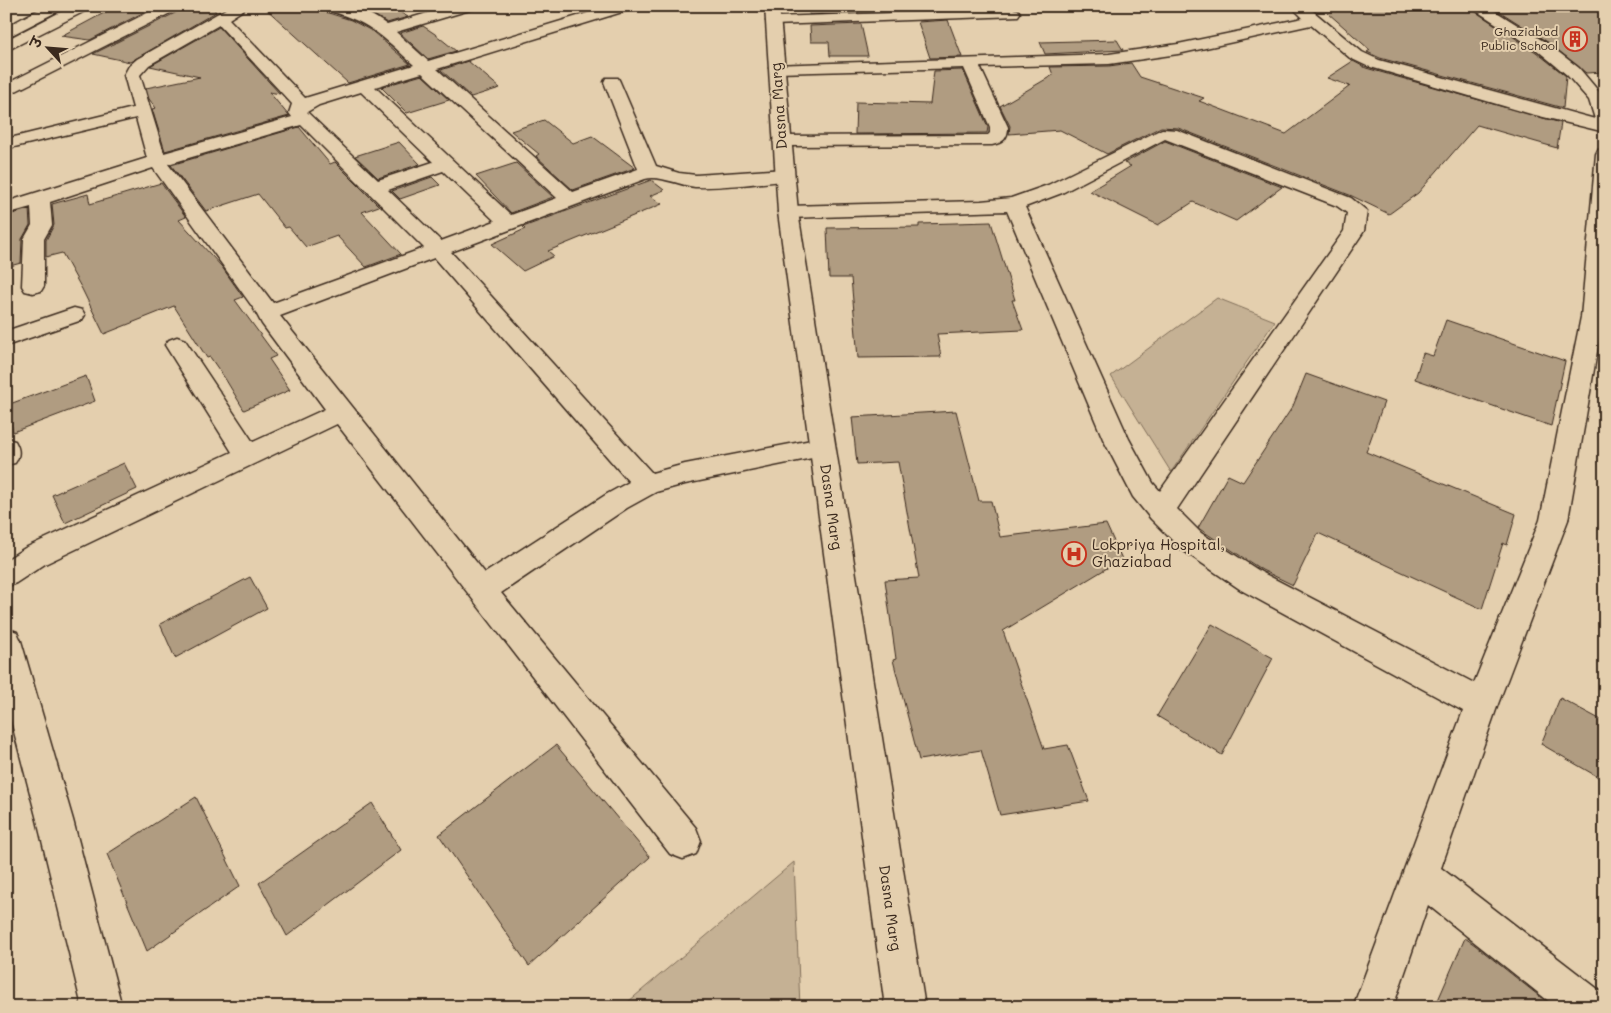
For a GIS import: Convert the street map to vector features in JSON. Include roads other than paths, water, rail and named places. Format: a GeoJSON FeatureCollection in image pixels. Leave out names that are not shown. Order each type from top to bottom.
{"type":"FeatureCollection","features":[{"type":"Feature","properties":{"kind":"street"},"geometry":{"type":"LineString","coordinates":[[6,33],[57,6]]}},
{"type":"Feature","properties":{"kind":"street"},"geometry":{"type":"LineString","coordinates":[[6,46],[84,6]]}},
{"type":"Feature","properties":{"kind":"street"},"geometry":{"type":"LineString","coordinates":[[6,91],[173,6]]}},
{"type":"Feature","properties":{"kind":"street"},"geometry":{"type":"LineString","coordinates":[[242,6],[143,62],[135,69],[132,75],[157,161],[268,313],[270,319],[340,412],[460,565],[684,841]]}},
{"type":"Feature","properties":{"kind":"street"},"geometry":{"type":"LineString","coordinates":[[328,6],[351,10],[385,30],[570,200]]}},
{"type":"Feature","properties":{"kind":"street"},"geometry":{"type":"LineString","coordinates":[[385,30],[468,6]]}},
{"type":"Feature","properties":{"kind":"street"},"geometry":{"type":"LineString","coordinates":[[6,208],[40,199],[303,112],[363,85],[426,68],[627,6]]}},
{"type":"Feature","properties":{"kind":"street"},"geometry":{"type":"LineString","coordinates":[[1297,6],[1356,55],[1373,64],[1536,110],[1605,127]]}},
{"type":"Feature","properties":{"kind":"street"},"geometry":{"type":"LineString","coordinates":[[1476,6],[1535,42],[1580,78],[1598,102],[1605,122]]}},
{"type":"Feature","properties":{"kind":"street"},"geometry":{"type":"LineString","coordinates":[[773,14],[1013,13]]}},
{"type":"Feature","properties":{"kind":"street","name":"Dasna Marg"},"geometry":{"type":"LineString","coordinates":[[773,14],[788,212],[905,1007]]}},
{"type":"Feature","properties":{"kind":"street"},"geometry":{"type":"LineString","coordinates":[[220,18],[303,112],[374,188],[437,249],[647,485]]}},
{"type":"Feature","properties":{"kind":"street"},"geometry":{"type":"LineString","coordinates":[[777,68],[1070,61],[1145,55],[1314,20]]}},
{"type":"Feature","properties":{"kind":"street"},"geometry":{"type":"LineString","coordinates":[[27,22],[48,24]]}},
{"type":"Feature","properties":{"kind":"street"},"geometry":{"type":"LineString","coordinates":[[782,141],[992,140],[999,134],[999,127],[970,64]]}},
{"type":"Feature","properties":{"kind":"street"},"geometry":{"type":"LineString","coordinates":[[612,82],[649,172]]}},
{"type":"Feature","properties":{"kind":"street"},"geometry":{"type":"LineString","coordinates":[[363,85],[508,223]]}},
{"type":"Feature","properties":{"kind":"street"},"geometry":{"type":"LineString","coordinates":[[6,144],[143,111]]}},
{"type":"Feature","properties":{"kind":"street"},"geometry":{"type":"LineString","coordinates":[[788,212],[981,207],[1014,204],[1055,189],[1162,134],[1171,134],[1344,202],[1357,211],[1358,218],[1354,231],[1161,511]]}},
{"type":"Feature","properties":{"kind":"street"},"geometry":{"type":"LineString","coordinates":[[1373,1007],[1482,704],[1554,520],[1599,316],[1605,154]]}},
{"type":"Feature","properties":{"kind":"street"},"geometry":{"type":"LineString","coordinates":[[374,188],[446,164]]}},
{"type":"Feature","properties":{"kind":"street"},"geometry":{"type":"LineString","coordinates":[[268,313],[649,172],[661,172],[675,178],[696,181],[785,176]]}},
{"type":"Feature","properties":{"kind":"street"},"geometry":{"type":"LineString","coordinates":[[33,286],[34,239],[42,225],[40,199]]}},
{"type":"Feature","properties":{"kind":"street"},"geometry":{"type":"LineString","coordinates":[[1014,204],[1116,439],[1143,490],[1161,511],[1191,541],[1251,581],[1482,704]]}},
{"type":"Feature","properties":{"kind":"street"},"geometry":{"type":"LineString","coordinates":[[6,339],[74,315]]}},
{"type":"Feature","properties":{"kind":"street"},"geometry":{"type":"LineString","coordinates":[[178,345],[248,455]]}},
{"type":"Feature","properties":{"kind":"street"},"geometry":{"type":"LineString","coordinates":[[6,575],[35,556],[340,412]]}},
{"type":"Feature","properties":{"kind":"street"},"geometry":{"type":"LineString","coordinates":[[482,590],[617,501],[647,485],[685,474],[822,447]]}},
{"type":"Feature","properties":{"kind":"street"},"geometry":{"type":"LineString","coordinates":[[6,448],[6,456]]}},
{"type":"Feature","properties":{"kind":"street"},"geometry":{"type":"LineString","coordinates":[[6,642],[55,820],[102,1007]]}},
{"type":"Feature","properties":{"kind":"street"},"geometry":{"type":"LineString","coordinates":[[1421,876],[1589,1007]]}},
{"type":"Feature","properties":{"kind":"place","name":"Ghaziabad Public School"},"geometry":{"type":"Point","coordinates":[1575,39]}},
{"type":"Feature","properties":{"kind":"place","name":"Lokpriya Hospital, Ghaziabad"},"geometry":{"type":"Point","coordinates":[1074,554]}}]}
